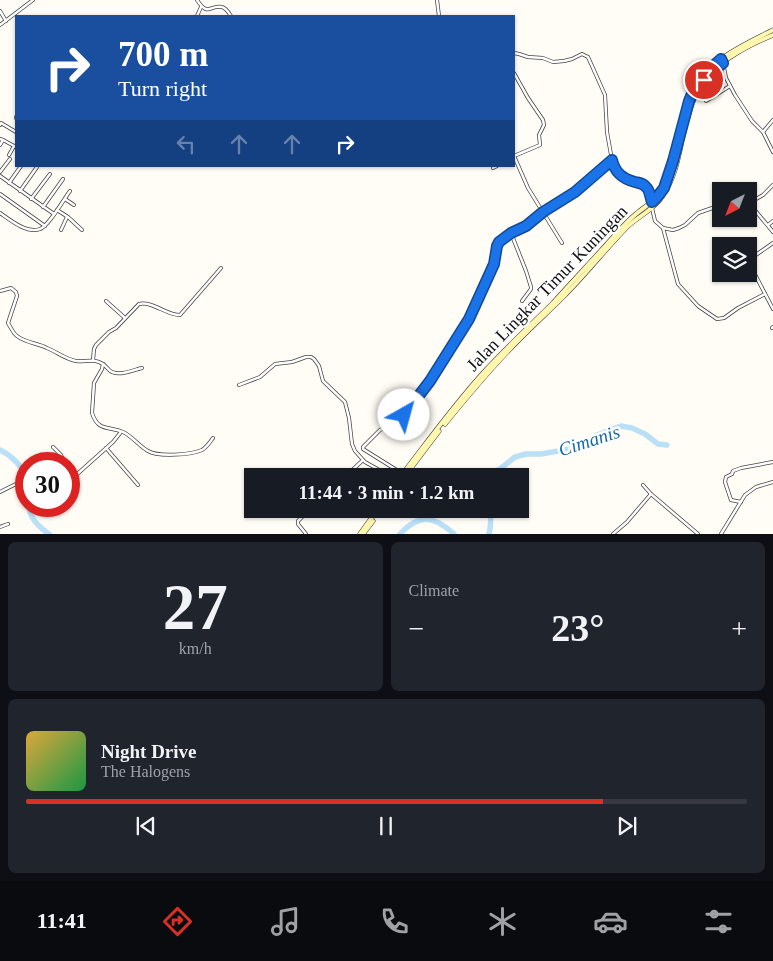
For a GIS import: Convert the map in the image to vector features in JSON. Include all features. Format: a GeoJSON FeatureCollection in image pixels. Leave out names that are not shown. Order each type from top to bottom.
{"type":"FeatureCollection","features":[{"type":"Feature","properties":{"kind":"main road","name":"Jalan Lingkar Timur Kuningan"},"geometry":{"type":"LineString","coordinates":[[409,468],[474,388],[510,348],[565,296],[634,220],[652,208],[662,197],[673,176],[690,109],[698,88],[722,61],[773,30]]}},
{"type":"Feature","properties":{"kind":"main road","name":"Jalan Lingkar Timur Kuningan"},"geometry":{"type":"LineString","coordinates":[[408,468],[458,402],[484,372],[552,304],[622,227],[635,214],[652,202],[664,188],[692,92],[702,77],[711,67],[773,35]]}},
{"type":"Feature","properties":{"kind":"main road"},"geometry":{"type":"LineString","coordinates":[[361,534],[373,518]]}},
{"type":"Feature","properties":{"kind":"street"},"geometry":{"type":"LineString","coordinates":[[0,25],[33,0]]}},
{"type":"Feature","properties":{"kind":"street"},"geometry":{"type":"LineString","coordinates":[[196,0],[201,7],[207,10],[218,7],[223,8],[230,15]]}},
{"type":"Feature","properties":{"kind":"street"},"geometry":{"type":"LineString","coordinates":[[437,0],[439,15]]}},
{"type":"Feature","properties":{"kind":"street"},"geometry":{"type":"LineString","coordinates":[[198,15],[201,7]]}},
{"type":"Feature","properties":{"kind":"street"},"geometry":{"type":"LineString","coordinates":[[0,11],[6,21]]}},
{"type":"Feature","properties":{"kind":"street"},"geometry":{"type":"LineString","coordinates":[[515,54],[543,58],[553,62],[572,59],[582,54],[588,57],[605,95],[607,132],[613,166],[618,174],[646,186],[652,202],[655,221],[663,228],[673,230],[679,228],[698,213],[712,208]]}},
{"type":"Feature","properties":{"kind":"street"},"geometry":{"type":"LineString","coordinates":[[722,61],[730,86],[752,121],[763,132],[773,152]]}},
{"type":"Feature","properties":{"kind":"street"},"geometry":{"type":"LineString","coordinates":[[515,75],[543,120],[544,125],[539,135],[540,144],[515,156]]}},
{"type":"Feature","properties":{"kind":"street"},"geometry":{"type":"LineString","coordinates":[[706,101],[730,86]]}},
{"type":"Feature","properties":{"kind":"street"},"geometry":{"type":"LineString","coordinates":[[763,132],[773,120]]}},
{"type":"Feature","properties":{"kind":"street"},"geometry":{"type":"LineString","coordinates":[[0,125],[1,123],[15,131]]}},
{"type":"Feature","properties":{"kind":"street"},"geometry":{"type":"LineString","coordinates":[[0,144],[2,139],[15,146]]}},
{"type":"Feature","properties":{"kind":"street"},"geometry":{"type":"LineString","coordinates":[[8,155],[15,147]]}},
{"type":"Feature","properties":{"kind":"street"},"geometry":{"type":"LineString","coordinates":[[515,159],[528,188],[562,243]]}},
{"type":"Feature","properties":{"kind":"street"},"geometry":{"type":"LineString","coordinates":[[0,172],[10,160]]}},
{"type":"Feature","properties":{"kind":"street"},"geometry":{"type":"LineString","coordinates":[[392,468],[363,447],[380,430],[397,422],[430,381],[472,313],[494,264],[498,243],[575,192],[612,160]]}},
{"type":"Feature","properties":{"kind":"street"},"geometry":{"type":"LineString","coordinates":[[9,183],[20,167]]}},
{"type":"Feature","properties":{"kind":"street"},"geometry":{"type":"LineString","coordinates":[[20,191],[38,167]]}},
{"type":"Feature","properties":{"kind":"street"},"geometry":{"type":"LineString","coordinates":[[32,199],[50,174]]}},
{"type":"Feature","properties":{"kind":"street"},"geometry":{"type":"LineString","coordinates":[[0,176],[54,214]]}},
{"type":"Feature","properties":{"kind":"street"},"geometry":{"type":"LineString","coordinates":[[43,207],[63,179]]}},
{"type":"Feature","properties":{"kind":"street"},"geometry":{"type":"LineString","coordinates":[[758,198],[773,184]]}},
{"type":"Feature","properties":{"kind":"street"},"geometry":{"type":"LineString","coordinates":[[0,213],[23,228],[38,230],[45,226],[70,191]]}},
{"type":"Feature","properties":{"kind":"street"},"geometry":{"type":"LineString","coordinates":[[0,194],[45,226]]}},
{"type":"Feature","properties":{"kind":"street"},"geometry":{"type":"LineString","coordinates":[[64,199],[74,205]]}},
{"type":"Feature","properties":{"kind":"street"},"geometry":{"type":"LineString","coordinates":[[57,210],[82,230]]}},
{"type":"Feature","properties":{"kind":"street"},"geometry":{"type":"LineString","coordinates":[[758,213],[773,232]]}},
{"type":"Feature","properties":{"kind":"street"},"geometry":{"type":"LineString","coordinates":[[61,230],[68,217]]}},
{"type":"Feature","properties":{"kind":"street"},"geometry":{"type":"LineString","coordinates":[[768,225],[773,221]]}},
{"type":"Feature","properties":{"kind":"street"},"geometry":{"type":"LineString","coordinates":[[663,228],[678,284],[698,306],[717,319],[724,318],[738,308],[765,294]]}},
{"type":"Feature","properties":{"kind":"street"},"geometry":{"type":"LineString","coordinates":[[511,233],[531,287],[522,301]]}},
{"type":"Feature","properties":{"kind":"street"},"geometry":{"type":"LineString","coordinates":[[757,254],[773,243]]}},
{"type":"Feature","properties":{"kind":"street"},"geometry":{"type":"LineString","coordinates":[[93,360],[95,348],[109,332],[116,328],[141,303],[180,316],[221,268]]}},
{"type":"Feature","properties":{"kind":"street"},"geometry":{"type":"LineString","coordinates":[[757,278],[773,308]]}},
{"type":"Feature","properties":{"kind":"street"},"geometry":{"type":"LineString","coordinates":[[0,291],[11,288],[16,292],[17,296],[8,323],[18,337],[29,343],[46,347],[73,361],[93,360],[99,362],[110,372],[125,373],[142,368]]}},
{"type":"Feature","properties":{"kind":"street"},"geometry":{"type":"LineString","coordinates":[[106,301],[125,318]]}},
{"type":"Feature","properties":{"kind":"street"},"geometry":{"type":"LineString","coordinates":[[239,385],[260,377],[275,364],[311,357],[318,366],[323,381],[345,402],[355,452],[363,460],[376,468]]}},
{"type":"Feature","properties":{"kind":"street"},"geometry":{"type":"LineString","coordinates":[[103,364],[94,383],[92,416],[102,428],[126,434],[150,452],[162,455],[202,450],[213,438]]}},
{"type":"Feature","properties":{"kind":"street"},"geometry":{"type":"LineString","coordinates":[[80,472],[121,432]]}},
{"type":"Feature","properties":{"kind":"street"},"geometry":{"type":"LineString","coordinates":[[54,447],[58,452]]}},
{"type":"Feature","properties":{"kind":"street"},"geometry":{"type":"LineString","coordinates":[[106,448],[138,485]]}},
{"type":"Feature","properties":{"kind":"street"},"geometry":{"type":"LineString","coordinates":[[354,468],[363,460]]}},
{"type":"Feature","properties":{"kind":"street"},"geometry":{"type":"LineString","coordinates":[[741,502],[731,500],[725,482],[726,477],[741,468],[773,462]]}},
{"type":"Feature","properties":{"kind":"street"},"geometry":{"type":"LineString","coordinates":[[721,534],[745,495],[752,489],[773,482]]}},
{"type":"Feature","properties":{"kind":"street"},"geometry":{"type":"LineString","coordinates":[[0,492],[15,485]]}},
{"type":"Feature","properties":{"kind":"street"},"geometry":{"type":"LineString","coordinates":[[643,485],[698,534]]}},
{"type":"Feature","properties":{"kind":"street"},"geometry":{"type":"LineString","coordinates":[[613,534],[628,522],[651,494]]}},
{"type":"Feature","properties":{"kind":"street"},"geometry":{"type":"LineString","coordinates":[[301,518],[298,524],[306,534]]}},
{"type":"Feature","properties":{"kind":"street"},"geometry":{"type":"LineString","coordinates":[[0,527],[8,524]]}},
{"type":"Feature","properties":{"kind":"waterway","name":"Cimanis"},"geometry":{"type":"LineString","coordinates":[[501,468],[515,457],[570,449],[584,445],[597,435],[621,426],[632,428],[645,434],[658,444],[667,445]]}},
{"type":"Feature","properties":{"kind":"waterway","name":"Cimanis"},"geometry":{"type":"LineString","coordinates":[[0,450],[15,460]]}},
{"type":"Feature","properties":{"kind":"waterway","name":"Cimanis"},"geometry":{"type":"LineString","coordinates":[[32,517],[49,534]]}},
{"type":"Feature","properties":{"kind":"waterway","name":"Cimanis"},"geometry":{"type":"LineString","coordinates":[[489,534],[491,518]]}},
{"type":"Feature","properties":{"kind":"waterway","name":"Cimanis"},"geometry":{"type":"LineString","coordinates":[[400,534],[414,523],[427,519],[440,523],[454,534]]}},
{"type":"Feature","properties":{"kind":"route"},"geometry":{"type":"LineString","coordinates":[[404,415],[430,381],[469,319],[494,264],[499,242],[511,233],[526,226],[543,212],[560,203],[612,160],[618,174],[646,186],[652,202],[664,188],[692,92],[702,77],[721,59],[723,63],[704,80]]}}]}
